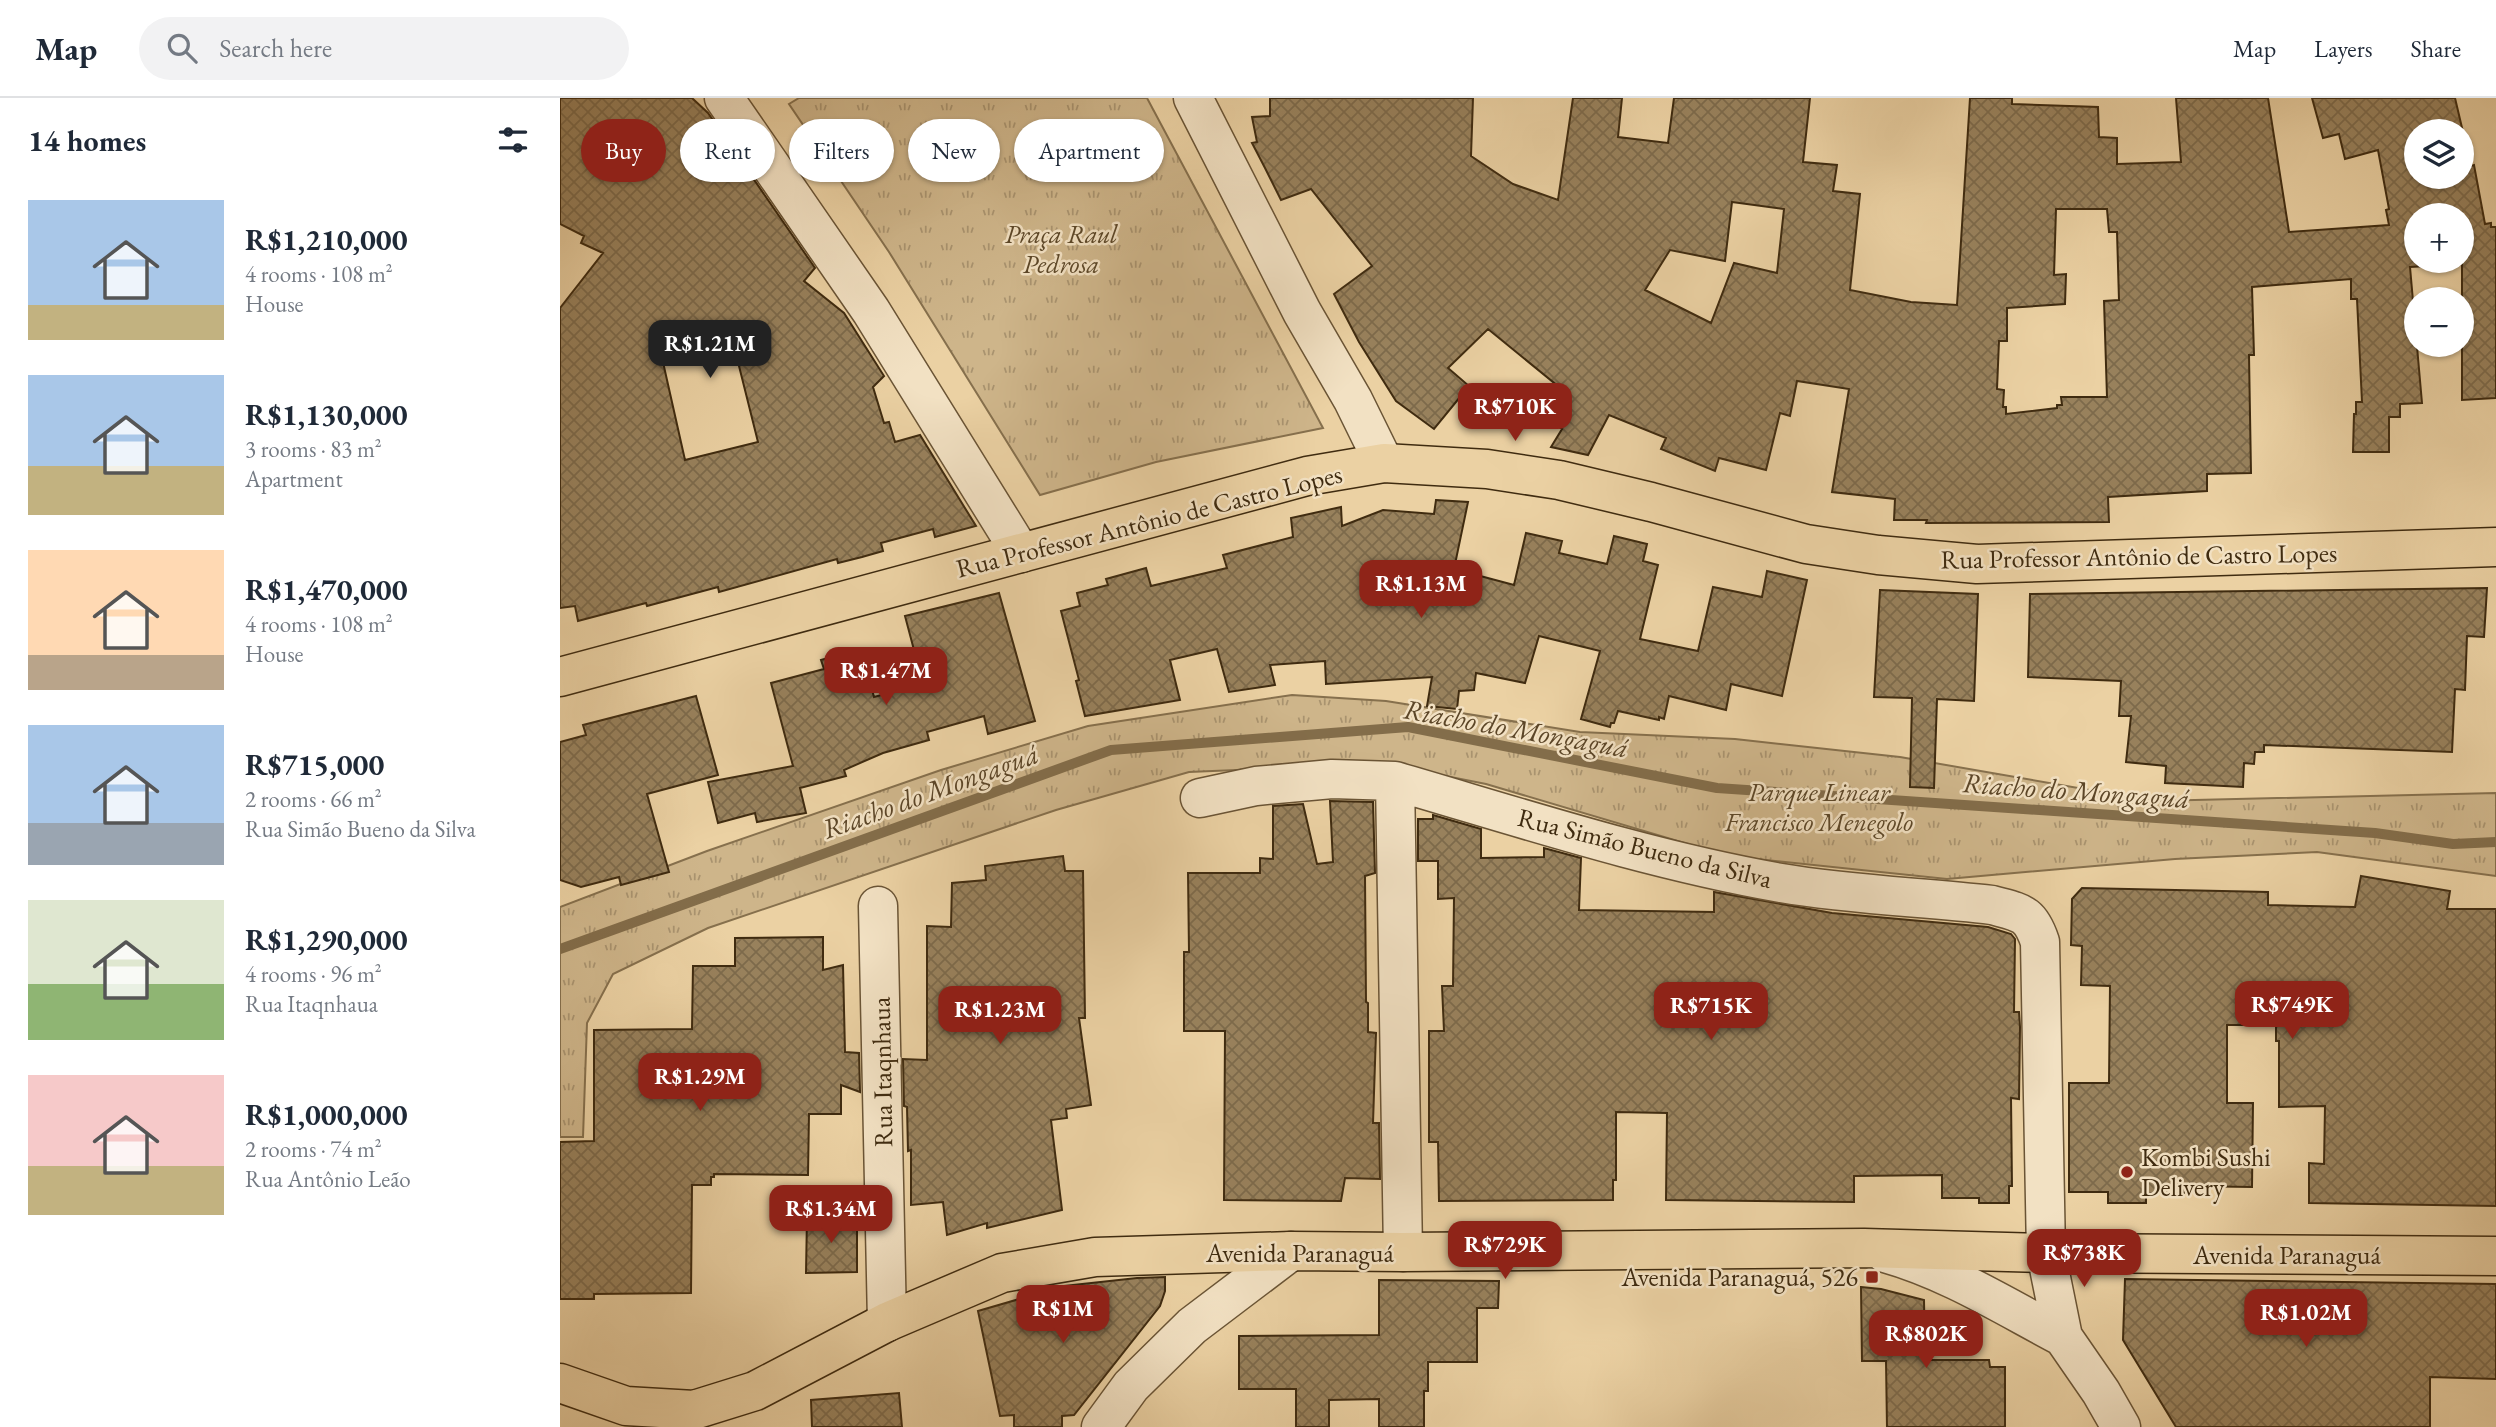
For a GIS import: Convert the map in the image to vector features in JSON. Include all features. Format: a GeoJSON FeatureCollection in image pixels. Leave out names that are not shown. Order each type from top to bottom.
{"type":"FeatureCollection","features":[{"type":"Feature","properties":{"kind":"main road","name":"Rua Professor Antônio de Castro Lopes"},"geometry":{"type":"LineString","coordinates":[[560,677],[1307,475],[1384,463],[1487,469],[1559,480],[1805,544],[1878,555],[1977,564],[2496,547]]}},
{"type":"Feature","properties":{"kind":"main road","name":"Avenida Paranaguá"},"geometry":{"type":"LineString","coordinates":[[560,1382],[626,1406],[694,1410],[755,1391],[887,1322],[1002,1273],[1095,1256],[1291,1251],[1864,1248],[2046,1253],[2496,1256]]}},
{"type":"Feature","properties":{"kind":"street"},"geometry":{"type":"LineString","coordinates":[[724,98],[871,311],[1021,553]]}},
{"type":"Feature","properties":{"kind":"street"},"geometry":{"type":"LineString","coordinates":[[1193,98],[1302,312],[1353,400],[1384,463]]}},
{"type":"Feature","properties":{"kind":"street","name":"Rua Simão Bueno da Silva"},"geometry":{"type":"LineString","coordinates":[[1200,799],[1256,786],[1319,780],[1395,781],[1624,848],[1711,868],[1829,891],[1992,905],[2018,912],[2033,922],[2040,942],[2046,1253],[2063,1337]]}},
{"type":"Feature","properties":{"kind":"street"},"geometry":{"type":"LineString","coordinates":[[1395,781],[1403,1252]]}},
{"type":"Feature","properties":{"kind":"street","name":"Rua Itaqnhaua"},"geometry":{"type":"LineString","coordinates":[[878,906],[887,1322]]}},
{"type":"Feature","properties":{"kind":"street"},"geometry":{"type":"LineString","coordinates":[[1864,1248],[1917,1262],[1970,1286],[2063,1337],[2101,1392],[2121,1427]]}},
{"type":"Feature","properties":{"kind":"street"},"geometry":{"type":"LineString","coordinates":[[1101,1427],[1131,1386],[1192,1326],[1291,1251]]}},
{"type":"Feature","properties":{"kind":"green space","name":"Praça Raul Pedrosa"},"geometry":{"type":"Polygon","coordinates":[[[799,98],[1147,98],[1158,119],[1014,119],[1014,182],[1164,182],[1164,130],[1323,428],[1156,462],[1040,495],[889,252],[842,182],[894,182],[894,119],[799,119],[789,104],[799,98]]]}},
{"type":"Feature","properties":{"kind":"green space","name":"Parque Linear Francisco Menegolo"},"geometry":{"type":"Polygon","coordinates":[[[1292,695],[1386,701],[1580,732],[1735,739],[1900,757],[2153,801],[2496,793],[2496,876],[2317,852],[2175,859],[1947,879],[1728,856],[1486,784],[1385,764],[1189,772],[1056,810],[708,928],[613,974],[587,1023],[583,1137],[560,1137],[560,907],[707,851],[941,770],[1088,726],[1292,695]]]}},
{"type":"Feature","properties":{"kind":"building"},"geometry":{"type":"Polygon","coordinates":[[[560,98],[692,98],[712,119],[680,119],[680,182],[756,182],[815,268],[804,281],[844,313],[884,376],[873,387],[884,423],[889,422],[895,442],[920,435],[976,526],[935,537],[933,529],[881,543],[883,551],[862,557],[838,563],[837,559],[719,592],[718,587],[578,621],[575,606],[560,608],[560,308],[603,253],[581,243],[584,236],[560,224],[560,98]],[[732,338],[658,340],[685,460],[758,442],[732,338]]]}},
{"type":"Feature","properties":{"kind":"building"},"geometry":{"type":"Polygon","coordinates":[[[1270,98],[1473,98],[1471,156],[1513,184],[1558,200],[1573,98],[1622,98],[1618,137],[1668,143],[1674,98],[1810,98],[1803,162],[1837,165],[1833,191],[1860,194],[1850,290],[1911,302],[1957,305],[1970,98],[2012,98],[2012,104],[2098,107],[2099,137],[2117,138],[2117,164],[2181,162],[2176,98],[2268,98],[2289,232],[2389,225],[2386,210],[2389,209],[2378,150],[2345,159],[2339,134],[2323,138],[2312,98],[2455,98],[2460,119],[2404,119],[2404,189],[2474,189],[2474,165],[2485,224],[2491,223],[2491,227],[2496,227],[2496,398],[2462,400],[2462,357],[2474,357],[2474,287],[2462,287],[2462,273],[2474,273],[2474,203],[2404,203],[2404,273],[2411,273],[2412,287],[2404,287],[2404,357],[2418,357],[2422,403],[2400,404],[2400,417],[2389,417],[2389,452],[2353,452],[2356,402],[2362,402],[2357,299],[2351,299],[2351,279],[2252,287],[2254,355],[2249,355],[2251,473],[2207,474],[2207,491],[2108,497],[2109,522],[1926,523],[1927,520],[1894,520],[1895,499],[1832,492],[1849,389],[1797,381],[1790,416],[1780,413],[1766,470],[1719,458],[1715,471],[1661,449],[1666,438],[1609,415],[1588,455],[1551,447],[1562,429],[1545,419],[1558,399],[1553,395],[1559,387],[1488,329],[1448,368],[1469,386],[1434,429],[1396,401],[1359,342],[1334,294],[1372,266],[1311,189],[1281,200],[1252,143],[1257,142],[1252,117],[1270,116],[1270,98]],[[1732,202],[1725,261],[1670,250],[1645,290],[1711,323],[1734,263],[1777,273],[1784,209],[1732,202]],[[2056,209],[2054,275],[2066,274],[2065,304],[2007,308],[2007,341],[1999,341],[1997,389],[2004,390],[2003,407],[2006,407],[2006,414],[2057,408],[2057,405],[2062,405],[2061,397],[2107,397],[2104,301],[2119,300],[2117,232],[2109,232],[2107,209],[2056,209]]]}},
{"type":"Feature","properties":{"kind":"building"},"geometry":{"type":"Polygon","coordinates":[[[1436,500],[1468,502],[1454,569],[1514,585],[1526,533],[1562,541],[1559,553],[1607,564],[1614,536],[1647,544],[1643,561],[1658,565],[1640,639],[1698,651],[1713,587],[1762,597],[1767,571],[1807,580],[1782,696],[1731,684],[1726,710],[1669,696],[1664,719],[1618,711],[1610,727],[1581,719],[1600,651],[1539,636],[1525,683],[1476,673],[1474,690],[1459,691],[1457,709],[1427,706],[1432,677],[1326,684],[1325,661],[1270,665],[1275,685],[1229,692],[1217,649],[1170,660],[1180,700],[1085,716],[1076,681],[1079,680],[1061,611],[1080,606],[1077,593],[1108,585],[1106,579],[1146,568],[1151,586],[1227,568],[1223,555],[1293,537],[1291,518],[1341,507],[1342,526],[1383,510],[1434,514],[1436,500]]]}},
{"type":"Feature","properties":{"kind":"building"},"geometry":{"type":"Polygon","coordinates":[[[2487,588],[2484,637],[2467,636],[2465,690],[2455,689],[2452,752],[2264,745],[2264,752],[2255,752],[2254,764],[2244,763],[2243,787],[2165,783],[2166,766],[2126,762],[2131,716],[2119,716],[2121,681],[2028,677],[2030,594],[2487,588]]]}},
{"type":"Feature","properties":{"kind":"building"},"geometry":{"type":"Polygon","coordinates":[[[1880,590],[1978,594],[1974,701],[1937,699],[1934,788],[1910,787],[1912,698],[1874,697],[1880,590]]]}},
{"type":"Feature","properties":{"kind":"building"},"geometry":{"type":"Polygon","coordinates":[[[999,593],[1035,721],[988,734],[984,716],[927,732],[929,740],[883,753],[844,770],[846,776],[800,788],[806,813],[757,822],[755,813],[718,823],[708,782],[793,766],[771,683],[824,669],[821,660],[861,649],[874,697],[923,684],[905,616],[999,593]]]}},
{"type":"Feature","properties":{"kind":"building"},"geometry":{"type":"Polygon","coordinates":[[[696,696],[718,775],[647,794],[669,872],[621,885],[619,877],[581,887],[560,880],[560,742],[586,735],[583,725],[696,696]]]}},
{"type":"Feature","properties":{"kind":"building"},"geometry":{"type":"Polygon","coordinates":[[[1330,801],[1373,802],[1375,873],[1365,876],[1366,1002],[1368,1032],[1376,1033],[1373,1123],[1379,1123],[1380,1179],[1345,1178],[1341,1201],[1224,1200],[1225,1031],[1184,1031],[1184,952],[1189,952],[1188,873],[1260,873],[1260,858],[1273,859],[1273,806],[1303,804],[1317,864],[1333,862],[1330,801]]]}},
{"type":"Feature","properties":{"kind":"building"},"geometry":{"type":"Polygon","coordinates":[[[1433,815],[1481,829],[1481,858],[1544,857],[1544,848],[1581,858],[1579,910],[1714,912],[1714,892],[1832,913],[1988,927],[2011,934],[2015,939],[2014,1012],[2019,1012],[2020,1027],[2019,1099],[2011,1098],[2012,1186],[2009,1186],[2009,1203],[1979,1203],[1979,1198],[1942,1198],[1942,1175],[1854,1176],[1854,1202],[1666,1200],[1667,1113],[1616,1112],[1616,1180],[1613,1180],[1613,1200],[1439,1201],[1438,1142],[1429,1142],[1429,1031],[1444,1031],[1442,986],[1453,986],[1454,898],[1438,899],[1438,861],[1418,861],[1418,819],[1433,819],[1433,815]]]}},
{"type":"Feature","properties":{"kind":"building"},"geometry":{"type":"Polygon","coordinates":[[[1063,856],[1065,871],[1083,871],[1085,1018],[1079,1018],[1091,1105],[1066,1109],[1067,1118],[1051,1120],[1062,1210],[987,1228],[987,1223],[947,1235],[943,1202],[911,1205],[911,1150],[908,1151],[907,1107],[904,1106],[903,1059],[927,1060],[927,926],[951,927],[952,883],[986,880],[985,866],[1063,856]]]}},
{"type":"Feature","properties":{"kind":"building"},"geometry":{"type":"Polygon","coordinates":[[[2361,876],[2450,891],[2447,909],[2496,909],[2496,1206],[2309,1203],[2309,1163],[2324,1164],[2325,1106],[2279,1107],[2279,1041],[2276,1041],[2276,1025],[2227,1025],[2227,1103],[2253,1103],[2252,1187],[2184,1186],[2184,1193],[2146,1193],[2146,1203],[2108,1203],[2108,1192],[2069,1192],[2069,1083],[2109,1083],[2110,986],[2081,985],[2082,946],[2071,945],[2072,899],[2082,888],[2268,892],[2268,905],[2355,907],[2361,876]]]}},
{"type":"Feature","properties":{"kind":"building"},"geometry":{"type":"Polygon","coordinates":[[[823,937],[823,970],[843,965],[845,1052],[859,1053],[860,1092],[841,1085],[841,1114],[809,1114],[808,1175],[714,1174],[714,1177],[711,1177],[711,1185],[692,1185],[691,1293],[594,1294],[594,1299],[560,1299],[560,1142],[594,1141],[594,1030],[692,1029],[693,966],[735,966],[735,938],[823,937]]]}},
{"type":"Feature","properties":{"kind":"building"},"geometry":{"type":"Polygon","coordinates":[[[807,1216],[851,1217],[851,1221],[857,1221],[857,1272],[806,1273],[807,1216]]]}},
{"type":"Feature","properties":{"kind":"building"},"geometry":{"type":"Polygon","coordinates":[[[1165,1277],[1165,1291],[1160,1306],[1074,1415],[1062,1416],[1062,1427],[1014,1427],[1014,1415],[1000,1416],[978,1311],[1064,1286],[1165,1277]]]}},
{"type":"Feature","properties":{"kind":"building"},"geometry":{"type":"Polygon","coordinates":[[[2125,1279],[2496,1284],[2496,1379],[2430,1377],[2430,1427],[2176,1427],[2123,1340],[2125,1279]]]}},
{"type":"Feature","properties":{"kind":"building"},"geometry":{"type":"Polygon","coordinates":[[[1379,1280],[1499,1281],[1498,1308],[1477,1308],[1477,1362],[1428,1362],[1428,1391],[1424,1391],[1424,1427],[1379,1427],[1379,1399],[1329,1400],[1329,1427],[1296,1427],[1296,1389],[1239,1389],[1239,1336],[1379,1335],[1379,1280]]]}},
{"type":"Feature","properties":{"kind":"building"},"geometry":{"type":"Polygon","coordinates":[[[1861,1287],[1924,1300],[1925,1360],[1989,1360],[1990,1367],[2005,1367],[2005,1427],[1887,1427],[1886,1361],[1862,1361],[1861,1287]]]}},
{"type":"Feature","properties":{"kind":"building"},"geometry":{"type":"Polygon","coordinates":[[[899,1393],[902,1427],[812,1427],[811,1400],[899,1393]]]}},
{"type":"Feature","properties":{"kind":"waterway","name":"Riacho do Mongaguá"},"geometry":{"type":"LineString","coordinates":[[560,949],[1111,750],[1408,727],[1717,788],[2375,833],[2453,844],[2496,842]]}},
{"type":"Feature","properties":{"kind":"place","name":"Kombi Sushi Delivery"},"geometry":{"type":"Point","coordinates":[2127,1172]}},
{"type":"Feature","properties":{"kind":"place","name":"Avenida Paranaguá, 526"},"geometry":{"type":"Point","coordinates":[1872,1277]}}]}
